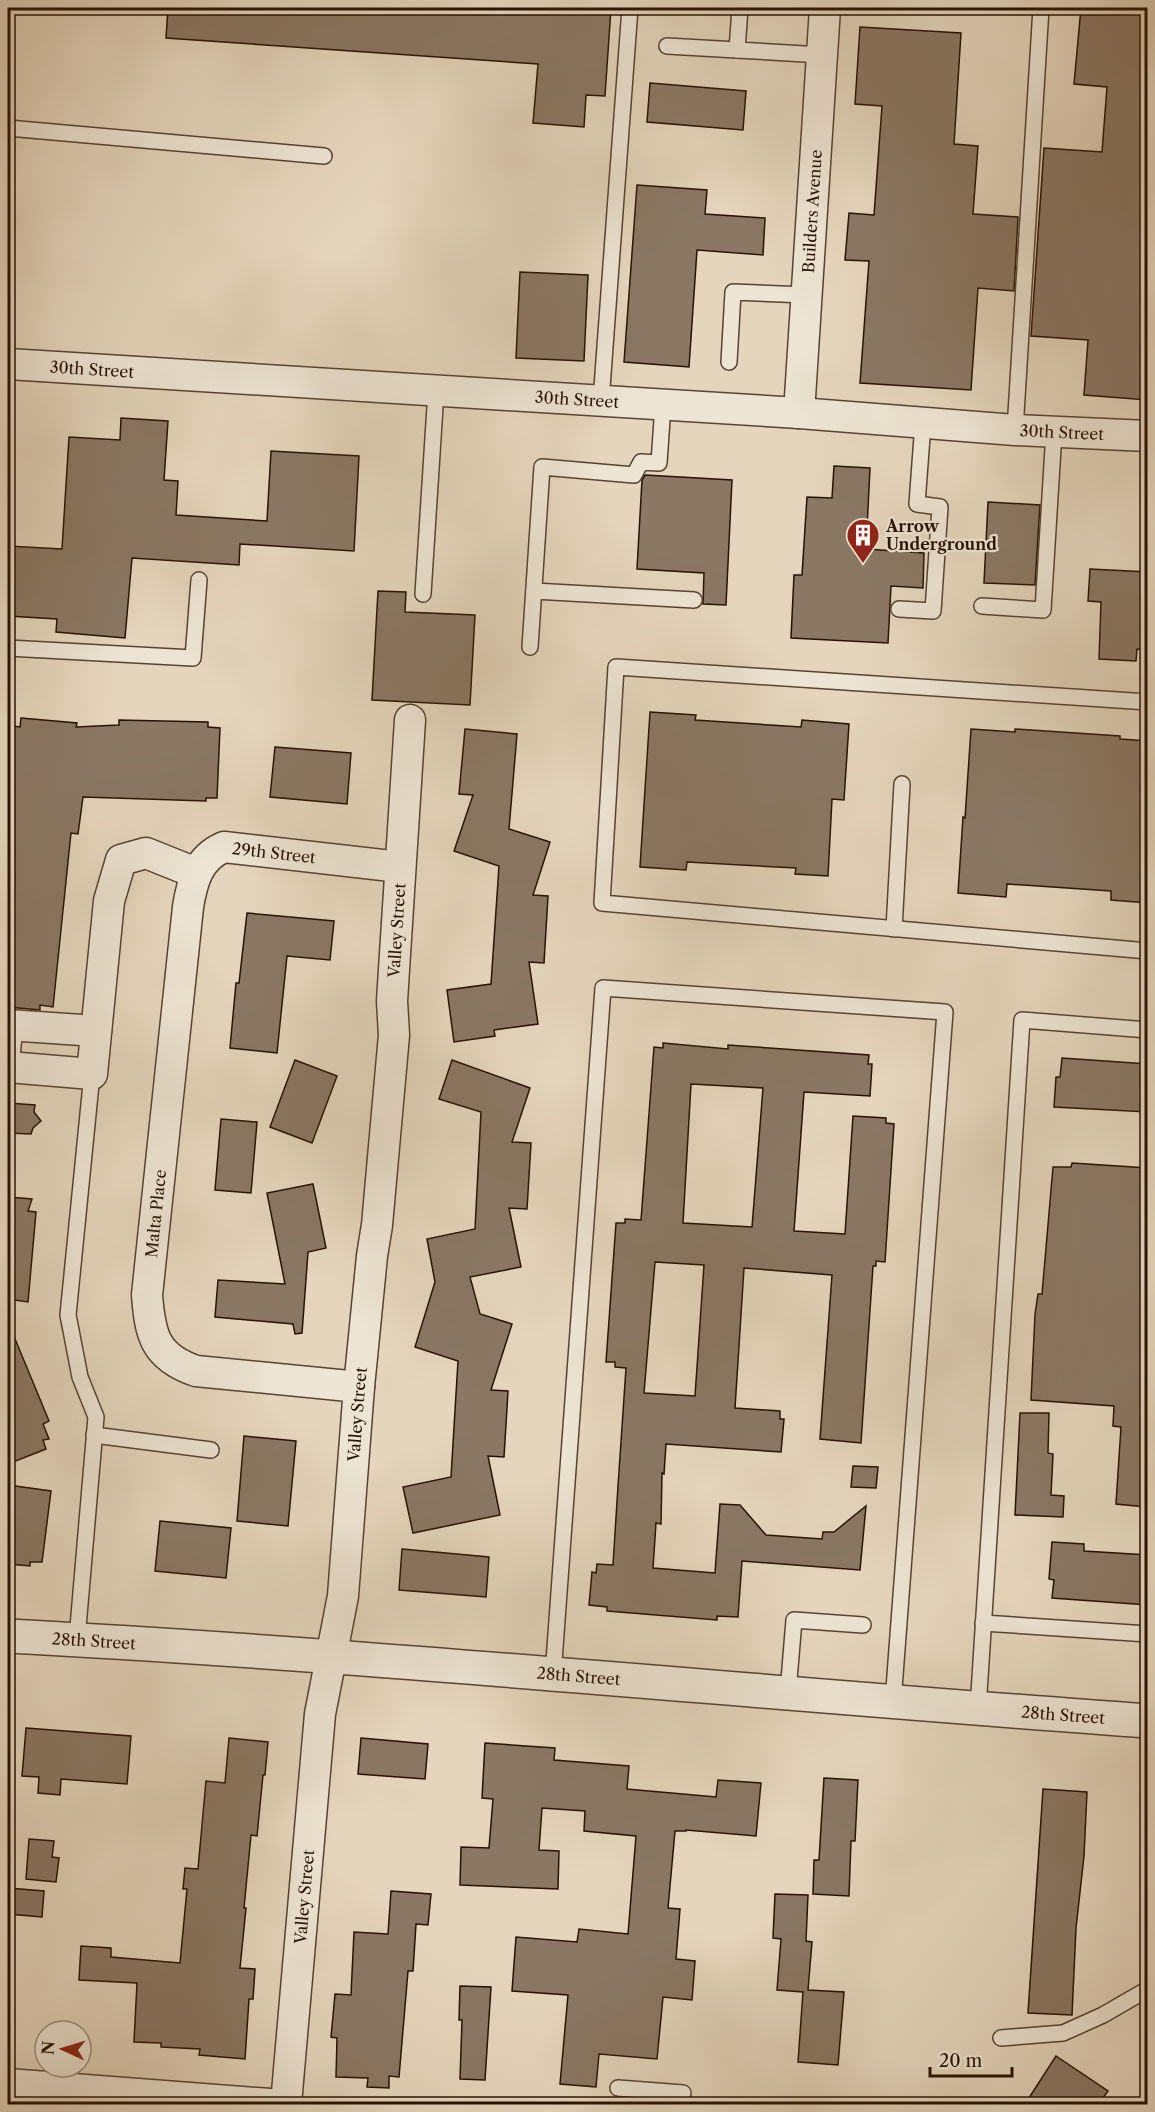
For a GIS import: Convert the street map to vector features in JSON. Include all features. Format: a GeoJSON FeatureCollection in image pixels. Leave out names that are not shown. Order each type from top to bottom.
{"type":"FeatureCollection","features":[{"type":"Feature","properties":{"kind":"street","name":"Builders Avenue"},"geometry":{"type":"LineString","coordinates":[[798,413],[825,8]]}},
{"type":"Feature","properties":{"kind":"street","name":"30th Street"},"geometry":{"type":"LineString","coordinates":[[8,364],[798,413],[1015,430],[1148,436]]}},
{"type":"Feature","properties":{"kind":"street","name":"Valley Street"},"geometry":{"type":"LineString","coordinates":[[286,2104],[320,1714],[343,1596],[359,1387],[377,1225],[394,1035],[392,1001],[410,720]]}},
{"type":"Feature","properties":{"kind":"street","name":"29th Street"},"geometry":{"type":"LineString","coordinates":[[196,873],[212,852],[224,847],[400,867]]}},
{"type":"Feature","properties":{"kind":"street"},"geometry":{"type":"LineString","coordinates":[[9,1067],[92,1074],[109,901],[121,860],[146,853],[196,873]]}},
{"type":"Feature","properties":{"kind":"street","name":"Malta Place"},"geometry":{"type":"LineString","coordinates":[[196,873],[188,907],[147,1295],[149,1318],[156,1340],[165,1355],[180,1366],[195,1371],[359,1387]]}},
{"type":"Feature","properties":{"kind":"street"},"geometry":{"type":"LineString","coordinates":[[11,1026],[96,1031]]}},
{"type":"Feature","properties":{"kind":"street","name":"28th Street"},"geometry":{"type":"LineString","coordinates":[[8,1636],[333,1656],[1148,1721]]}},
{"type":"Feature","properties":{"kind":"street"},"geometry":{"type":"LineString","coordinates":[[8,2084],[270,2104]]}},
{"type":"Feature","properties":{"kind":"lane"},"geometry":{"type":"LineString","coordinates":[[601,401],[630,8]]}},
{"type":"Feature","properties":{"kind":"lane"},"geometry":{"type":"LineString","coordinates":[[737,50],[740,8]]}},
{"type":"Feature","properties":{"kind":"lane"},"geometry":{"type":"LineString","coordinates":[[1015,430],[1041,8]]}},
{"type":"Feature","properties":{"kind":"lane"},"geometry":{"type":"LineString","coordinates":[[667,46],[822,55]]}},
{"type":"Feature","properties":{"kind":"lane"},"geometry":{"type":"LineString","coordinates":[[8,128],[324,156]]}},
{"type":"Feature","properties":{"kind":"lane"},"geometry":{"type":"LineString","coordinates":[[729,362],[733,292],[806,295]]}},
{"type":"Feature","properties":{"kind":"lane"},"geometry":{"type":"LineString","coordinates":[[423,594],[436,391]]}},
{"type":"Feature","properties":{"kind":"lane"},"geometry":{"type":"LineString","coordinates":[[530,647],[542,467],[634,475],[641,462],[659,463],[663,405]]}},
{"type":"Feature","properties":{"kind":"lane"},"geometry":{"type":"LineString","coordinates":[[899,609],[933,610],[940,507],[917,504],[923,423]]}},
{"type":"Feature","properties":{"kind":"lane"},"geometry":{"type":"LineString","coordinates":[[982,606],[1043,610],[1054,432]]}},
{"type":"Feature","properties":{"kind":"lane"},"geometry":{"type":"LineString","coordinates":[[8,648],[193,658],[199,580]]}},
{"type":"Feature","properties":{"kind":"lane"},"geometry":{"type":"LineString","coordinates":[[534,591],[694,600]]}},
{"type":"Feature","properties":{"kind":"lane"},"geometry":{"type":"LineString","coordinates":[[1148,702],[616,668],[602,903],[1148,951]]}},
{"type":"Feature","properties":{"kind":"lane"},"geometry":{"type":"LineString","coordinates":[[894,928],[902,783]]}},
{"type":"Feature","properties":{"kind":"lane"},"geometry":{"type":"LineString","coordinates":[[553,1675],[603,988],[945,1012],[893,1702]]}},
{"type":"Feature","properties":{"kind":"lane"},"geometry":{"type":"LineString","coordinates":[[978,1709],[1022,1020],[1148,1030]]}},
{"type":"Feature","properties":{"kind":"lane"},"geometry":{"type":"LineString","coordinates":[[9,1067],[11,1026]]}},
{"type":"Feature","properties":{"kind":"lane"},"geometry":{"type":"LineString","coordinates":[[77,1640],[96,1417],[80,1377],[68,1315],[92,1074]]}},
{"type":"Feature","properties":{"kind":"lane"},"geometry":{"type":"LineString","coordinates":[[94,1435],[212,1450]]}},
{"type":"Feature","properties":{"kind":"lane"},"geometry":{"type":"LineString","coordinates":[[788,1692],[794,1620],[863,1624]]}},
{"type":"Feature","properties":{"kind":"lane"},"geometry":{"type":"LineString","coordinates":[[983,1623],[1148,1634]]}},
{"type":"Feature","properties":{"kind":"lane"},"geometry":{"type":"LineString","coordinates":[[1001,2038],[1063,2032],[1103,2015],[1148,1989]]}},
{"type":"Feature","properties":{"kind":"lane"},"geometry":{"type":"LineString","coordinates":[[618,2088],[648,2097],[683,2093]]}},
{"type":"Feature","properties":{"kind":"building"},"geometry":{"type":"Polygon","coordinates":[[[168,8],[611,8],[605,96],[586,95],[584,127],[533,123],[538,64],[166,38],[168,8]]]}},
{"type":"Feature","properties":{"kind":"building"},"geometry":{"type":"Polygon","coordinates":[[[1081,8],[1148,8],[1148,400],[1084,395],[1088,340],[1031,336],[1044,148],[1102,152],[1107,87],[1074,84],[1081,8]]]}},
{"type":"Feature","properties":{"kind":"building"},"geometry":{"type":"Polygon","coordinates":[[[860,27],[961,33],[954,144],[978,146],[973,214],[1018,217],[1014,291],[978,288],[971,390],[860,383],[869,261],[845,260],[849,213],[874,215],[882,106],[855,104],[860,27]]]}},
{"type":"Feature","properties":{"kind":"building"},"geometry":{"type":"Polygon","coordinates":[[[650,83],[746,91],[743,130],[647,122],[650,83]]]}},
{"type":"Feature","properties":{"kind":"building"},"geometry":{"type":"Polygon","coordinates":[[[637,185],[707,190],[705,214],[765,218],[763,255],[697,250],[689,367],[624,362],[637,185]]]}},
{"type":"Feature","properties":{"kind":"building"},"geometry":{"type":"Polygon","coordinates":[[[520,272],[588,275],[584,361],[516,358],[520,272]]]}},
{"type":"Feature","properties":{"kind":"building"},"geometry":{"type":"Polygon","coordinates":[[[121,418],[168,421],[164,480],[178,481],[176,515],[267,521],[271,451],[359,456],[354,551],[240,544],[239,565],[132,558],[125,638],[56,632],[57,619],[8,616],[8,546],[62,549],[69,437],[120,440],[121,418]]]}},
{"type":"Feature","properties":{"kind":"building","name":"Arrow Underground"},"geometry":{"type":"Polygon","coordinates":[[[834,466],[870,468],[866,549],[924,553],[923,588],[891,586],[888,643],[791,638],[794,575],[802,575],[807,497],[832,498],[834,466]]]}},
{"type":"Feature","properties":{"kind":"building"},"geometry":{"type":"Polygon","coordinates":[[[645,475],[732,480],[726,605],[703,604],[704,573],[637,569],[642,480],[645,475]]]}},
{"type":"Feature","properties":{"kind":"building"},"geometry":{"type":"Polygon","coordinates":[[[988,502],[1040,505],[1035,585],[984,583],[988,502]]]}},
{"type":"Feature","properties":{"kind":"building"},"geometry":{"type":"Polygon","coordinates":[[[1090,569],[1148,572],[1148,650],[1137,649],[1136,661],[1099,659],[1101,602],[1088,601],[1090,569]]]}},
{"type":"Feature","properties":{"kind":"building"},"geometry":{"type":"Polygon","coordinates":[[[378,591],[406,592],[405,612],[475,615],[470,705],[372,700],[378,591]]]}},
{"type":"Feature","properties":{"kind":"building"},"geometry":{"type":"Polygon","coordinates":[[[650,712],[696,715],[695,720],[801,727],[802,720],[849,724],[844,800],[832,799],[828,876],[795,874],[796,868],[687,862],[686,870],[640,867],[650,712]]]}},
{"type":"Feature","properties":{"kind":"building"},"geometry":{"type":"Polygon","coordinates":[[[21,718],[77,723],[76,727],[119,725],[119,720],[208,722],[208,727],[220,728],[217,798],[206,798],[206,801],[83,797],[78,834],[71,833],[53,1007],[40,1005],[40,1010],[8,1007],[8,788],[10,769],[8,769],[8,742],[12,742],[14,726],[20,727],[21,718]]]}},
{"type":"Feature","properties":{"kind":"building"},"geometry":{"type":"Polygon","coordinates":[[[465,729],[517,734],[509,829],[550,842],[533,895],[548,896],[544,963],[529,962],[538,1024],[494,1030],[495,1036],[454,1042],[447,990],[491,984],[499,866],[454,851],[473,795],[459,794],[465,729]]]}},
{"type":"Feature","properties":{"kind":"building"},"geometry":{"type":"Polygon","coordinates":[[[971,729],[1015,732],[1015,729],[1120,736],[1120,739],[1148,741],[1148,903],[1111,900],[1111,891],[1007,884],[1006,897],[958,893],[971,729]]]}},
{"type":"Feature","properties":{"kind":"building"},"geometry":{"type":"Polygon","coordinates":[[[275,747],[351,753],[347,804],[270,797],[275,747]]]}},
{"type":"Feature","properties":{"kind":"building"},"geometry":{"type":"Polygon","coordinates":[[[247,913],[334,921],[330,960],[287,956],[277,1053],[230,1048],[236,983],[239,983],[247,913]]]}},
{"type":"Feature","properties":{"kind":"building"},"geometry":{"type":"Polygon","coordinates":[[[663,1043],[728,1049],[728,1045],[869,1055],[868,1064],[872,1064],[870,1096],[804,1092],[794,1231],[845,1234],[853,1116],[886,1118],[886,1123],[894,1124],[885,1262],[876,1261],[876,1266],[873,1266],[861,1443],[820,1439],[832,1275],[744,1268],[735,1408],[780,1411],[780,1419],[784,1419],[781,1452],[666,1444],[664,1474],[662,1473],[661,1524],[656,1523],[653,1568],[715,1573],[720,1504],[740,1505],[766,1535],[822,1539],[823,1532],[834,1532],[866,1506],[860,1570],[742,1561],[738,1617],[717,1616],[717,1620],[607,1611],[607,1607],[589,1605],[592,1572],[596,1573],[597,1564],[613,1565],[626,1368],[615,1367],[615,1362],[606,1362],[616,1223],[625,1223],[625,1219],[641,1220],[654,1047],[663,1048],[663,1043]],[[691,1084],[683,1223],[752,1227],[763,1088],[691,1084]],[[655,1262],[644,1393],[695,1396],[704,1265],[655,1262]]]}},
{"type":"Feature","properties":{"kind":"building"},"geometry":{"type":"Polygon","coordinates":[[[1062,1058],[1148,1064],[1148,1112],[1054,1107],[1056,1077],[1060,1077],[1062,1058]]]}},
{"type":"Feature","properties":{"kind":"building"},"geometry":{"type":"Polygon","coordinates":[[[295,1060],[337,1076],[312,1143],[270,1127],[295,1060]]]}},
{"type":"Feature","properties":{"kind":"building"},"geometry":{"type":"Polygon","coordinates":[[[452,1060],[530,1088],[512,1142],[531,1143],[527,1209],[509,1208],[521,1267],[470,1277],[480,1314],[512,1324],[491,1390],[508,1391],[504,1457],[488,1456],[500,1515],[413,1533],[403,1487],[451,1477],[458,1361],[415,1347],[435,1282],[427,1239],[475,1229],[481,1112],[439,1099],[452,1060]]]}},
{"type":"Feature","properties":{"kind":"building"},"geometry":{"type":"Polygon","coordinates":[[[8,1103],[35,1105],[34,1112],[41,1121],[33,1128],[31,1134],[8,1133],[8,1103]]]}},
{"type":"Feature","properties":{"kind":"building"},"geometry":{"type":"Polygon","coordinates":[[[221,1119],[257,1122],[251,1193],[215,1190],[221,1119]]]}},
{"type":"Feature","properties":{"kind":"building"},"geometry":{"type":"Polygon","coordinates":[[[1072,1163],[1148,1168],[1148,1502],[1146,1507],[1116,1504],[1121,1427],[1113,1426],[1114,1406],[1031,1400],[1035,1314],[1038,1294],[1042,1294],[1053,1167],[1071,1167],[1072,1163]]]}},
{"type":"Feature","properties":{"kind":"building"},"geometry":{"type":"Polygon","coordinates":[[[313,1184],[326,1248],[308,1252],[302,1333],[295,1334],[293,1324],[215,1317],[218,1280],[285,1284],[267,1193],[313,1184]]]}},
{"type":"Feature","properties":{"kind":"building"},"geometry":{"type":"Polygon","coordinates":[[[8,1197],[32,1199],[28,1211],[36,1212],[28,1302],[8,1299],[8,1197]]]}},
{"type":"Feature","properties":{"kind":"building"},"geometry":{"type":"Polygon","coordinates":[[[8,1322],[49,1421],[43,1424],[49,1439],[43,1440],[46,1449],[8,1464],[8,1322]]]}},
{"type":"Feature","properties":{"kind":"building"},"geometry":{"type":"Polygon","coordinates":[[[1020,1413],[1049,1413],[1048,1453],[1053,1454],[1051,1495],[1064,1496],[1063,1517],[1015,1515],[1020,1413]]]}},
{"type":"Feature","properties":{"kind":"building"},"geometry":{"type":"Polygon","coordinates":[[[244,1436],[296,1441],[288,1526],[237,1521],[244,1436]]]}},
{"type":"Feature","properties":{"kind":"building"},"geometry":{"type":"Polygon","coordinates":[[[853,1466],[878,1467],[876,1488],[851,1487],[853,1466]]]}},
{"type":"Feature","properties":{"kind":"building"},"geometry":{"type":"Polygon","coordinates":[[[8,1485],[51,1491],[42,1562],[30,1562],[30,1566],[8,1564],[8,1485]]]}},
{"type":"Feature","properties":{"kind":"building"},"geometry":{"type":"Polygon","coordinates":[[[160,1521],[231,1528],[226,1578],[155,1571],[160,1521]]]}},
{"type":"Feature","properties":{"kind":"building"},"geometry":{"type":"Polygon","coordinates":[[[1052,1542],[1084,1544],[1084,1551],[1148,1555],[1148,1605],[1052,1598],[1054,1580],[1049,1579],[1052,1542]]]}},
{"type":"Feature","properties":{"kind":"building"},"geometry":{"type":"Polygon","coordinates":[[[402,1549],[489,1557],[486,1597],[399,1590],[402,1549]]]}},
{"type":"Feature","properties":{"kind":"building"},"geometry":{"type":"Polygon","coordinates":[[[26,1728],[131,1736],[127,1784],[61,1779],[60,1795],[38,1793],[39,1777],[22,1776],[26,1728]]]}},
{"type":"Feature","properties":{"kind":"building"},"geometry":{"type":"Polygon","coordinates":[[[229,1738],[268,1742],[257,1836],[251,1835],[244,1908],[246,1908],[240,1968],[255,1969],[253,1999],[249,1999],[245,2059],[199,2055],[200,2049],[161,2047],[161,2043],[134,2042],[137,1983],[79,1980],[81,1946],[111,1948],[111,1957],[180,1963],[187,1889],[183,1889],[185,1868],[198,1869],[206,1781],[225,1783],[229,1738]]]}},
{"type":"Feature","properties":{"kind":"building"},"geometry":{"type":"Polygon","coordinates":[[[361,1738],[428,1744],[425,1779],[358,1774],[361,1738]]]}},
{"type":"Feature","properties":{"kind":"building"},"geometry":{"type":"Polygon","coordinates":[[[485,1743],[555,1748],[554,1760],[629,1766],[627,1789],[716,1797],[718,1780],[761,1783],[756,1836],[675,1831],[668,1908],[680,1909],[676,1959],[695,1961],[692,2000],[663,1997],[657,2059],[599,2054],[596,2087],[560,2084],[568,1995],[512,1991],[516,1937],[577,1942],[579,1929],[628,1934],[636,1836],[584,1831],[585,1811],[542,1808],[539,1850],[559,1851],[558,1889],[460,1885],[461,1847],[489,1848],[493,1799],[482,1798],[485,1743]]]}},
{"type":"Feature","properties":{"kind":"building"},"geometry":{"type":"Polygon","coordinates":[[[824,1778],[858,1780],[855,1841],[851,1841],[849,1896],[813,1894],[814,1860],[819,1860],[824,1778]]]}},
{"type":"Feature","properties":{"kind":"building"},"geometry":{"type":"Polygon","coordinates":[[[1043,1789],[1087,1792],[1084,1856],[1076,1928],[1072,2015],[1028,2013],[1043,1789]]]}},
{"type":"Feature","properties":{"kind":"building"},"geometry":{"type":"Polygon","coordinates":[[[29,1839],[54,1841],[52,1857],[59,1858],[56,1882],[26,1879],[29,1839]]]}},
{"type":"Feature","properties":{"kind":"building"},"geometry":{"type":"Polygon","coordinates":[[[8,1888],[44,1891],[42,1917],[8,1914],[8,1888]]]}},
{"type":"Feature","properties":{"kind":"building"},"geometry":{"type":"Polygon","coordinates":[[[391,1891],[431,1894],[428,1925],[416,1924],[413,1971],[408,1971],[399,2077],[389,2076],[389,2088],[367,2087],[368,2078],[336,2077],[337,2038],[331,2037],[335,1994],[351,1995],[354,1932],[388,1934],[391,1891]]]}},
{"type":"Feature","properties":{"kind":"building"},"geometry":{"type":"Polygon","coordinates":[[[775,1894],[808,1895],[806,1941],[812,1942],[808,1990],[844,1992],[838,2065],[798,2062],[803,1992],[777,1990],[781,1939],[773,1938],[775,1894]]]}},
{"type":"Feature","properties":{"kind":"building"},"geometry":{"type":"Polygon","coordinates":[[[460,1986],[491,1987],[485,2080],[460,2079],[462,2020],[459,2020],[460,1986]]]}},
{"type":"Feature","properties":{"kind":"building"},"geometry":{"type":"Polygon","coordinates":[[[1056,2056],[1108,2091],[1099,2104],[1025,2104],[1056,2056]]]}},
{"type":"Feature","properties":{"kind":"place","name":"Arrow Underground"},"geometry":{"type":"Point","coordinates":[863,564]}}]}
